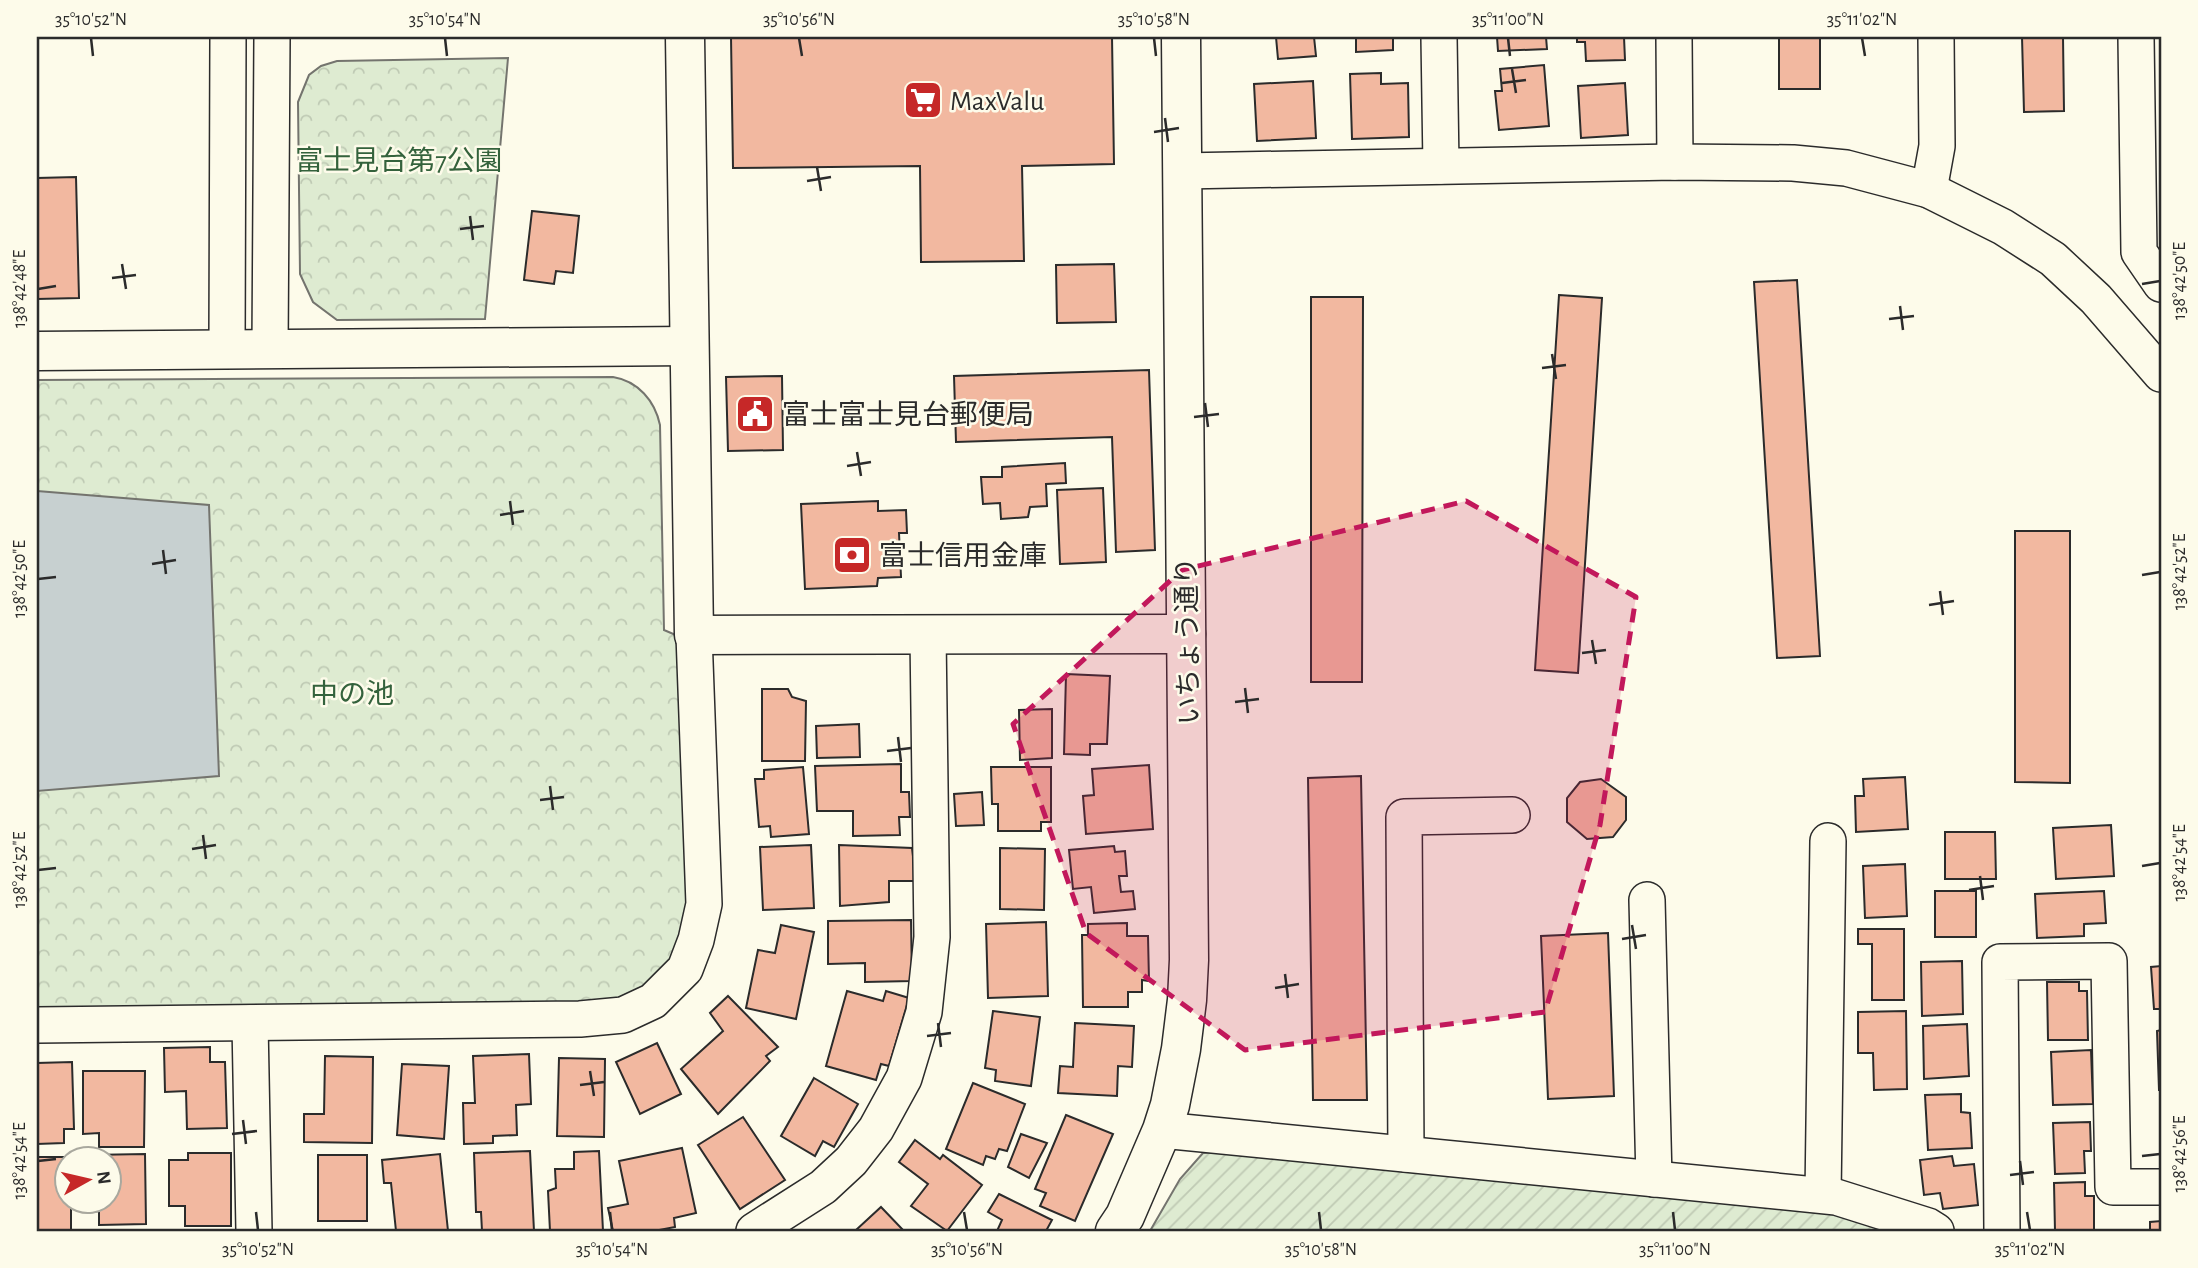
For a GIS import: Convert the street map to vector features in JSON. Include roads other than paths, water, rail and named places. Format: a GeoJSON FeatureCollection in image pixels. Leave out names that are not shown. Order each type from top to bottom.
{"type":"FeatureCollection","features":[{"type":"Feature","properties":{"kind":"street"},"geometry":{"type":"LineString","coordinates":[[228,37],[228,349]]}},
{"type":"Feature","properties":{"kind":"street"},"geometry":{"type":"LineString","coordinates":[[270,349],[272,37]]}},
{"type":"Feature","properties":{"kind":"street"},"geometry":{"type":"LineString","coordinates":[[37,1025],[580,1019],[623,1015],[653,1001],[685,969],[696,940],[704,904],[694,635],[685,37]]}},
{"type":"Feature","properties":{"kind":"street","name":"いちょう通り"},"geometry":{"type":"LineString","coordinates":[[1115,1231],[1125,1216],[1170,1105],[1181,1049],[1189,960],[1181,37]]}},
{"type":"Feature","properties":{"kind":"street"},"geometry":{"type":"LineString","coordinates":[[1439,37],[1441,166]]}},
{"type":"Feature","properties":{"kind":"street"},"geometry":{"type":"LineString","coordinates":[[1674,37],[1675,162]]}},
{"type":"Feature","properties":{"kind":"street"},"geometry":{"type":"LineString","coordinates":[[1929,190],[1937,146],[1937,37]]}},
{"type":"Feature","properties":{"kind":"street"},"geometry":{"type":"LineString","coordinates":[[2136,37],[2139,252],[2161,284]]}},
{"type":"Feature","properties":{"kind":"street"},"geometry":{"type":"LineString","coordinates":[[1182,171],[1675,162],[1793,163],[1846,168],[1929,190],[2004,227],[2053,259],[2096,299],[2161,374]]}},
{"type":"Feature","properties":{"kind":"street"},"geometry":{"type":"LineString","coordinates":[[37,351],[689,346]]}},
{"type":"Feature","properties":{"kind":"street"},"geometry":{"type":"LineString","coordinates":[[694,635],[1186,634]]}},
{"type":"Feature","properties":{"kind":"street"},"geometry":{"type":"LineString","coordinates":[[754,1231],[824,1187],[876,1129],[904,1078],[925,1012],[932,937],[928,635]]}},
{"type":"Feature","properties":{"kind":"street"},"geometry":{"type":"LineString","coordinates":[[1406,1154],[1404,817],[1512,815]]}},
{"type":"Feature","properties":{"kind":"street"},"geometry":{"type":"LineString","coordinates":[[1823,1195],[1828,841]]}},
{"type":"Feature","properties":{"kind":"street"},"geometry":{"type":"LineString","coordinates":[[1647,900],[1654,1179]]}},
{"type":"Feature","properties":{"kind":"street"},"geometry":{"type":"LineString","coordinates":[[2002,1231],[2000,962],[2109,961],[2113,1188],[2161,1187]]}},
{"type":"Feature","properties":{"kind":"street"},"geometry":{"type":"LineString","coordinates":[[250,1023],[254,1231]]}},
{"type":"Feature","properties":{"kind":"street"},"geometry":{"type":"LineString","coordinates":[[1162,1130],[1823,1195],[1928,1226],[1936,1231]]}},
{"type":"Feature","properties":{"kind":"place","name":"MaxValu"},"geometry":{"type":"Point","coordinates":[923,100]}},
{"type":"Feature","properties":{"kind":"place","name":"富士富士見台郵便局"},"geometry":{"type":"Point","coordinates":[755,414]}},
{"type":"Feature","properties":{"kind":"place","name":"富士信用金庫"},"geometry":{"type":"Point","coordinates":[852,555]}},
{"type":"Feature","properties":{"kind":"park label","name":"富士見台第7公園"},"geometry":{"type":"Point","coordinates":[399,160]}},
{"type":"Feature","properties":{"kind":"park label","name":"中の池"},"geometry":{"type":"Point","coordinates":[352,693]}}]}
